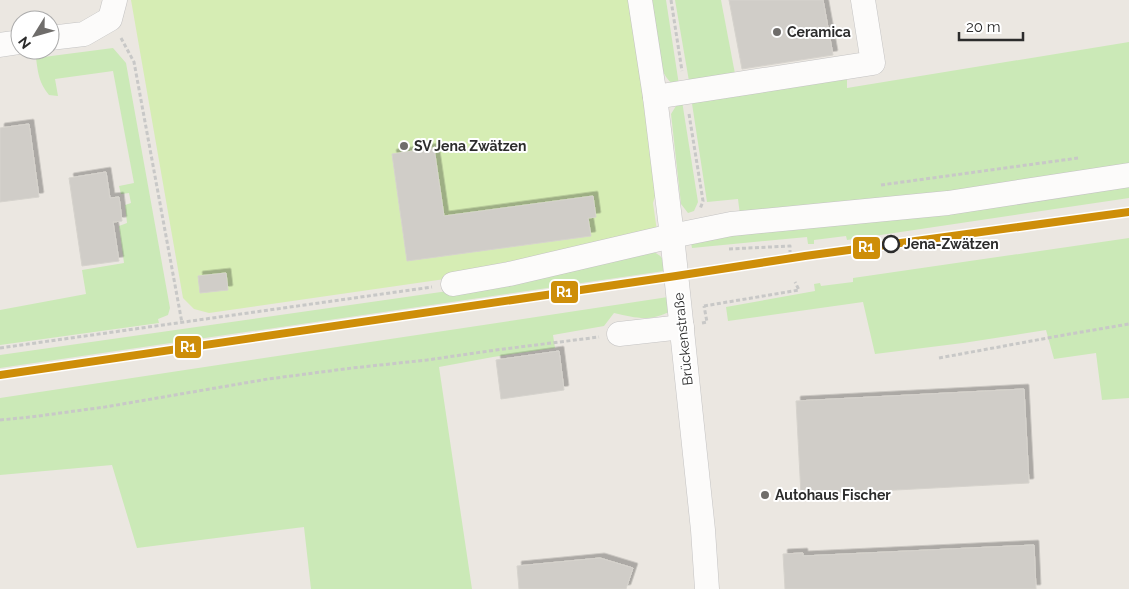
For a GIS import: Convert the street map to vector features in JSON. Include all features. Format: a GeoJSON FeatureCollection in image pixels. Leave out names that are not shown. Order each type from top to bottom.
{"type":"FeatureCollection","features":[{"type":"Feature","properties":{"kind":"street","name":"Brückenstraße"},"geometry":{"type":"LineString","coordinates":[[640,0],[679,235],[682,327],[702,520],[707,589]]}},
{"type":"Feature","properties":{"kind":"street"},"geometry":{"type":"LineString","coordinates":[[655,97],[873,63],[863,0]]}},
{"type":"Feature","properties":{"kind":"street"},"geometry":{"type":"LineString","coordinates":[[60,37],[84,34],[113,10]]}},
{"type":"Feature","properties":{"kind":"street"},"geometry":{"type":"LineString","coordinates":[[453,284],[509,274],[731,224],[948,203],[1129,175]]}},
{"type":"Feature","properties":{"kind":"street"},"geometry":{"type":"LineString","coordinates":[[619,334],[682,327]]}},
{"type":"Feature","properties":{"kind":"path"},"geometry":{"type":"LineString","coordinates":[[671,0],[703,201],[697,218],[679,235]]}},
{"type":"Feature","properties":{"kind":"path"},"geometry":{"type":"LineString","coordinates":[[113,10],[134,62],[182,323]]}},
{"type":"Feature","properties":{"kind":"path"},"geometry":{"type":"LineString","coordinates":[[873,186],[1080,158]]}},
{"type":"Feature","properties":{"kind":"path"},"geometry":{"type":"LineString","coordinates":[[721,249],[790,246],[790,252]]}},
{"type":"Feature","properties":{"kind":"path"},"geometry":{"type":"LineString","coordinates":[[704,306],[799,290],[795,282]]}},
{"type":"Feature","properties":{"kind":"path"},"geometry":{"type":"LineString","coordinates":[[0,348],[453,284]]}},
{"type":"Feature","properties":{"kind":"path"},"geometry":{"type":"LineString","coordinates":[[939,358],[1129,324]]}},
{"type":"Feature","properties":{"kind":"path"},"geometry":{"type":"LineString","coordinates":[[0,420],[105,407],[268,379],[619,334]]}},
{"type":"Feature","properties":{"kind":"green space","name":"SV Jena Zwätzen"},"geometry":{"type":"Polygon","coordinates":[[[131,0],[629,0],[645,99],[656,193],[653,203],[657,231],[452,278],[209,313],[194,309],[183,298],[131,0]]]}},
{"type":"Feature","properties":{"kind":"green space"},"geometry":{"type":"Polygon","coordinates":[[[651,0],[666,0],[679,85],[669,81],[663,72],[651,0]]]}},
{"type":"Feature","properties":{"kind":"green space"},"geometry":{"type":"Polygon","coordinates":[[[675,0],[721,0],[736,79],[690,87],[675,0]]]}},
{"type":"Feature","properties":{"kind":"green space"},"geometry":{"type":"Polygon","coordinates":[[[1129,42],[1129,198],[847,240],[846,236],[814,240],[814,244],[808,244],[807,237],[692,248],[691,243],[742,231],[738,199],[707,202],[691,97],[847,74],[847,88],[1129,42]]]}},
{"type":"Feature","properties":{"kind":"green space"},"geometry":{"type":"Polygon","coordinates":[[[113,48],[126,63],[170,308],[168,315],[158,319],[159,323],[0,345],[0,310],[86,294],[82,270],[124,263],[119,226],[127,223],[125,205],[131,203],[129,193],[121,194],[119,186],[134,183],[113,71],[55,79],[58,96],[49,95],[41,82],[36,60],[60,60],[60,55],[113,48]]]}},
{"type":"Feature","properties":{"kind":"green space"},"geometry":{"type":"Polygon","coordinates":[[[682,101],[698,202],[694,211],[688,213],[681,204],[671,114],[682,101]]]}},
{"type":"Feature","properties":{"kind":"green space"},"geometry":{"type":"Polygon","coordinates":[[[1129,238],[1129,398],[1102,400],[1096,353],[1054,359],[1046,330],[875,354],[863,302],[728,321],[726,307],[815,291],[814,284],[820,283],[821,286],[853,282],[853,278],[1129,238]]]}},
{"type":"Feature","properties":{"kind":"green space"},"geometry":{"type":"Polygon","coordinates":[[[650,251],[662,258],[664,271],[0,368],[0,355],[448,291],[650,251]]]}},
{"type":"Feature","properties":{"kind":"green space"},"geometry":{"type":"Polygon","coordinates":[[[668,297],[671,311],[649,318],[614,313],[604,326],[553,335],[555,348],[439,367],[472,589],[311,589],[304,527],[137,548],[112,465],[0,475],[0,398],[668,297]]]}},
{"type":"Feature","properties":{"kind":"building"},"geometry":{"type":"Polygon","coordinates":[[[729,0],[823,0],[833,55],[742,69],[729,0]]]}},
{"type":"Feature","properties":{"kind":"building"},"geometry":{"type":"Polygon","coordinates":[[[29,124],[39,197],[0,202],[0,128],[29,124]]]}},
{"type":"Feature","properties":{"kind":"building"},"geometry":{"type":"Polygon","coordinates":[[[434,148],[444,216],[593,196],[596,217],[588,218],[591,236],[407,261],[392,154],[434,148]]]}},
{"type":"Feature","properties":{"kind":"building"},"geometry":{"type":"Polygon","coordinates":[[[106,172],[110,198],[119,197],[122,221],[113,222],[119,261],[82,266],[69,178],[106,172]]]}},
{"type":"Feature","properties":{"kind":"building"},"geometry":{"type":"Polygon","coordinates":[[[226,273],[228,290],[200,293],[198,276],[226,273]]]}},
{"type":"Feature","properties":{"kind":"building"},"geometry":{"type":"Polygon","coordinates":[[[559,351],[564,390],[501,399],[496,360],[559,351]]]}},
{"type":"Feature","properties":{"kind":"building"},"geometry":{"type":"Polygon","coordinates":[[[1024,389],[1029,483],[801,495],[796,401],[1024,389]]]}},
{"type":"Feature","properties":{"kind":"building"},"geometry":{"type":"Polygon","coordinates":[[[1034,545],[1036,589],[785,589],[783,554],[803,553],[803,556],[1034,545]]]}},
{"type":"Feature","properties":{"kind":"building"},"geometry":{"type":"Polygon","coordinates":[[[600,558],[633,568],[626,589],[519,589],[517,566],[600,558]]]}},
{"type":"Feature","properties":{"kind":"transit line","name":"R1"},"geometry":{"type":"LineString","coordinates":[[0,375],[805,256],[1129,212]]}},
{"type":"Feature","properties":{"kind":"place","name":"Ceramica"},"geometry":{"type":"Point","coordinates":[777,32]}},
{"type":"Feature","properties":{"kind":"place","name":"SV Jena Zwätzen"},"geometry":{"type":"Point","coordinates":[404,146]}},
{"type":"Feature","properties":{"kind":"place","name":"Jena-Zwätzen"},"geometry":{"type":"Point","coordinates":[891,244]}},
{"type":"Feature","properties":{"kind":"place","name":"Autohaus Fischer"},"geometry":{"type":"Point","coordinates":[765,495]}}]}
